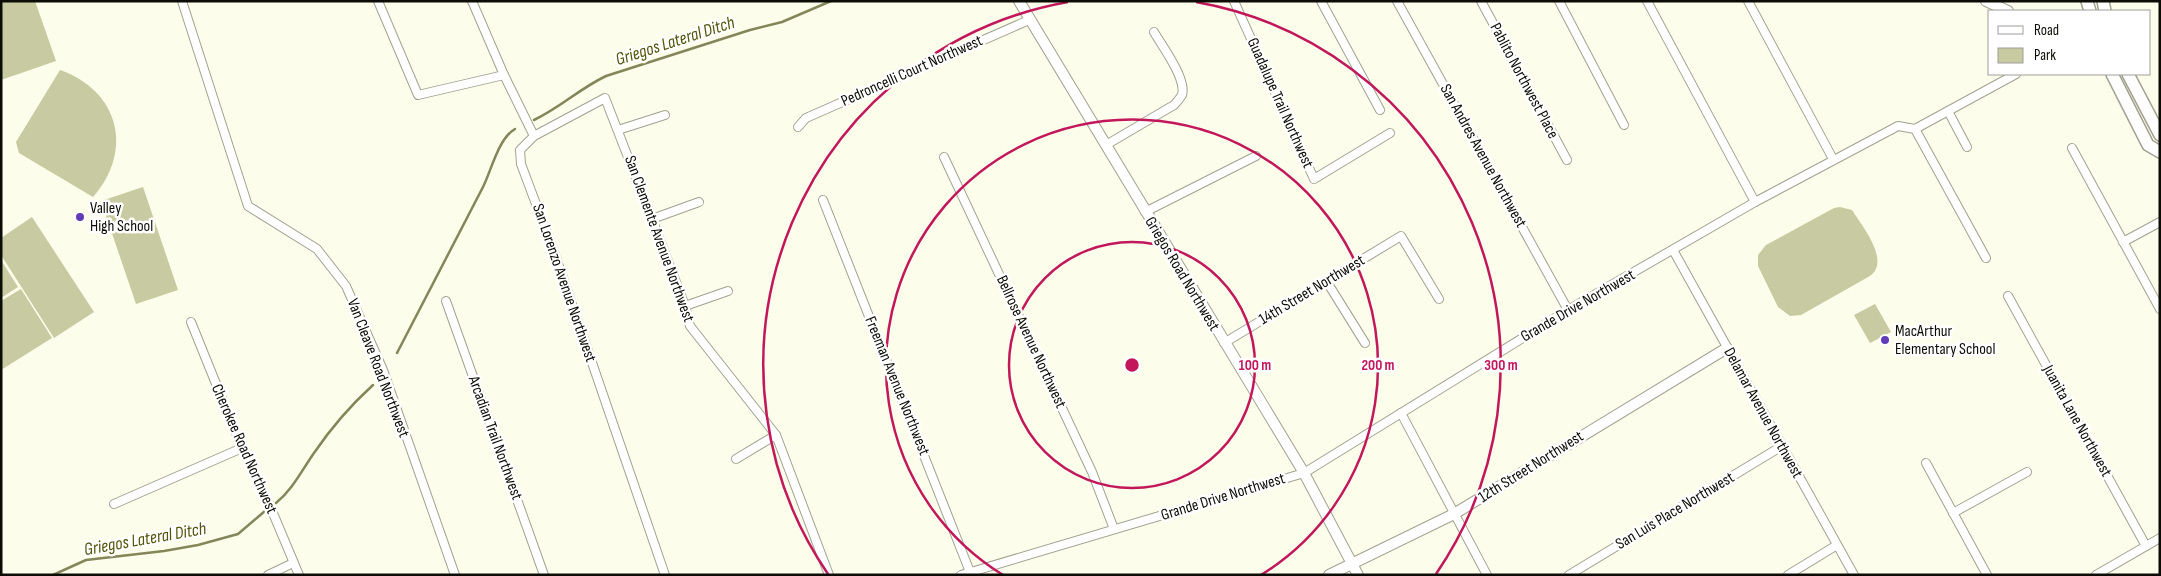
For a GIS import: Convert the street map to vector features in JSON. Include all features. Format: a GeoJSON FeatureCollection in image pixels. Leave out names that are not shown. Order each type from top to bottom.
{"type":"FeatureCollection","features":[{"type":"Feature","properties":{"kind":"main road","name":"Griegos Road Northwest"},"geometry":{"type":"LineString","coordinates":[[1019,1],[1304,473],[1358,575]]}},
{"type":"Feature","properties":{"kind":"main road"},"geometry":{"type":"LineString","coordinates":[[1986,1],[2006,10]]}},
{"type":"Feature","properties":{"kind":"main road"},"geometry":{"type":"LineString","coordinates":[[2113,75],[2148,145],[2160,152]]}},
{"type":"Feature","properties":{"kind":"main road"},"geometry":{"type":"LineString","coordinates":[[2129,75],[2160,135]]}},
{"type":"Feature","properties":{"kind":"main road","name":"12th Street Northwest"},"geometry":{"type":"LineString","coordinates":[[1329,575],[1454,514],[1727,348]]}},
{"type":"Feature","properties":{"kind":"street","name":"Van Cleave Road Northwest"},"geometry":{"type":"LineString","coordinates":[[182,1],[248,206],[317,249],[346,286],[368,332],[383,370],[455,575]]}},
{"type":"Feature","properties":{"kind":"street"},"geometry":{"type":"LineString","coordinates":[[378,1],[418,96],[504,75]]}},
{"type":"Feature","properties":{"kind":"street"},"geometry":{"type":"LineString","coordinates":[[472,1],[504,75],[534,136]]}},
{"type":"Feature","properties":{"kind":"street","name":"Guadalupe Trail Northwest"},"geometry":{"type":"LineString","coordinates":[[1234,1],[1314,179],[1390,133]]}},
{"type":"Feature","properties":{"kind":"street"},"geometry":{"type":"LineString","coordinates":[[1321,1],[1380,110]]}},
{"type":"Feature","properties":{"kind":"street","name":"San Andres Avenue Northwest"},"geometry":{"type":"LineString","coordinates":[[1398,1],[1568,310]]}},
{"type":"Feature","properties":{"kind":"street","name":"Pablito Northwest Place"},"geometry":{"type":"LineString","coordinates":[[1481,1],[1567,160]]}},
{"type":"Feature","properties":{"kind":"street"},"geometry":{"type":"LineString","coordinates":[[1559,1],[1624,125]]}},
{"type":"Feature","properties":{"kind":"street"},"geometry":{"type":"LineString","coordinates":[[1647,1],[1755,202]]}},
{"type":"Feature","properties":{"kind":"street"},"geometry":{"type":"LineString","coordinates":[[1748,1],[1833,159]]}},
{"type":"Feature","properties":{"kind":"street","name":"Pedroncelli Court Northwest"},"geometry":{"type":"LineString","coordinates":[[798,127],[806,118],[1029,20]]}},
{"type":"Feature","properties":{"kind":"street"},"geometry":{"type":"LineString","coordinates":[[1106,145],[1174,105],[1182,95],[1182,85],[1178,73],[1154,32]]}},
{"type":"Feature","properties":{"kind":"street","name":"Grande Drive Northwest"},"geometry":{"type":"LineString","coordinates":[[960,575],[1304,473],[1568,310],[1755,202],[1898,126],[1915,129],[2014,75]]}},
{"type":"Feature","properties":{"kind":"street","name":"San Clemente Avenue Northwest"},"geometry":{"type":"LineString","coordinates":[[534,136],[605,98],[685,306],[690,326],[776,435],[829,575]]}},
{"type":"Feature","properties":{"kind":"street"},"geometry":{"type":"LineString","coordinates":[[1948,111],[1967,147]]}},
{"type":"Feature","properties":{"kind":"street"},"geometry":{"type":"LineString","coordinates":[[618,130],[665,115]]}},
{"type":"Feature","properties":{"kind":"street"},"geometry":{"type":"LineString","coordinates":[[1915,129],[1986,258]]}},
{"type":"Feature","properties":{"kind":"street","name":"San Lorenzo Avenue Northwest"},"geometry":{"type":"LineString","coordinates":[[534,136],[520,150],[521,164],[554,252],[665,575]]}},
{"type":"Feature","properties":{"kind":"street"},"geometry":{"type":"LineString","coordinates":[[2072,148],[2160,309]]}},
{"type":"Feature","properties":{"kind":"street"},"geometry":{"type":"LineString","coordinates":[[1145,212],[1256,156]]}},
{"type":"Feature","properties":{"kind":"street","name":"Bellrose Avenue Northwest"},"geometry":{"type":"LineString","coordinates":[[944,157],[1092,472],[1114,529]]}},
{"type":"Feature","properties":{"kind":"street","name":"Freeman Avenue Northwest"},"geometry":{"type":"LineString","coordinates":[[823,200],[970,572]]}},
{"type":"Feature","properties":{"kind":"street"},"geometry":{"type":"LineString","coordinates":[[652,219],[699,202]]}},
{"type":"Feature","properties":{"kind":"street"},"geometry":{"type":"LineString","coordinates":[[2123,242],[2160,222]]}},
{"type":"Feature","properties":{"kind":"street","name":"14th Street Northwest"},"geometry":{"type":"LineString","coordinates":[[1224,343],[1401,236],[1439,299]]}},
{"type":"Feature","properties":{"kind":"street","name":"Delamar Avenue Northwest"},"geometry":{"type":"LineString","coordinates":[[1673,250],[1854,575]]}},
{"type":"Feature","properties":{"kind":"street"},"geometry":{"type":"LineString","coordinates":[[1327,282],[1365,343]]}},
{"type":"Feature","properties":{"kind":"street"},"geometry":{"type":"LineString","coordinates":[[685,306],[728,291]]}},
{"type":"Feature","properties":{"kind":"street","name":"Juanita Lane Northwest"},"geometry":{"type":"LineString","coordinates":[[2008,296],[2146,546]]}},
{"type":"Feature","properties":{"kind":"street","name":"Arcadian Trail Northwest"},"geometry":{"type":"LineString","coordinates":[[446,301],[544,575]]}},
{"type":"Feature","properties":{"kind":"street","name":"Cherokee Road Northwest"},"geometry":{"type":"LineString","coordinates":[[191,322],[242,448],[270,506],[299,575]]}},
{"type":"Feature","properties":{"kind":"street"},"geometry":{"type":"LineString","coordinates":[[1401,414],[1487,575]]}},
{"type":"Feature","properties":{"kind":"street"},"geometry":{"type":"LineString","coordinates":[[736,459],[776,435]]}},
{"type":"Feature","properties":{"kind":"street","name":"San Luis Place Northwest"},"geometry":{"type":"LineString","coordinates":[[1569,575],[1782,446]]}},
{"type":"Feature","properties":{"kind":"street"},"geometry":{"type":"LineString","coordinates":[[114,504],[242,448]]}},
{"type":"Feature","properties":{"kind":"street"},"geometry":{"type":"LineString","coordinates":[[1926,463],[1987,575]]}},
{"type":"Feature","properties":{"kind":"street"},"geometry":{"type":"LineString","coordinates":[[1953,513],[2027,472]]}},
{"type":"Feature","properties":{"kind":"street"},"geometry":{"type":"LineString","coordinates":[[2096,575],[2160,538]]}},
{"type":"Feature","properties":{"kind":"street"},"geometry":{"type":"LineString","coordinates":[[1788,575],[1837,545]]}},
{"type":"Feature","properties":{"kind":"street"},"geometry":{"type":"LineString","coordinates":[[268,575],[293,563]]}},
{"type":"Feature","properties":{"kind":"green space"},"geometry":{"type":"Polygon","coordinates":[[[1,1],[35,1],[56,61],[1,80],[1,1]]]}},
{"type":"Feature","properties":{"kind":"green space"},"geometry":{"type":"Polygon","coordinates":[[[60,70],[80,80],[96,92],[107,107],[114,124],[116,142],[113,160],[106,179],[93,197],[19,153],[16,142],[60,70]]]}},
{"type":"Feature","properties":{"kind":"green space"},"geometry":{"type":"Polygon","coordinates":[[[143,187],[178,290],[136,304],[101,201],[143,187]]]}},
{"type":"Feature","properties":{"kind":"green space"},"geometry":{"type":"Polygon","coordinates":[[[1840,207],[1852,210],[1868,234],[1876,253],[1876,270],[1870,276],[1801,315],[1790,316],[1778,307],[1758,266],[1758,255],[1766,245],[1834,208],[1840,207]]]}},
{"type":"Feature","properties":{"kind":"green space"},"geometry":{"type":"Polygon","coordinates":[[[32,217],[94,312],[54,338],[1,255],[1,238],[32,217]]]}},
{"type":"Feature","properties":{"kind":"green space"},"geometry":{"type":"Polygon","coordinates":[[[1,260],[18,287],[1,298],[1,260]]]}},
{"type":"Feature","properties":{"kind":"green space"},"geometry":{"type":"Polygon","coordinates":[[[21,289],[52,338],[1,370],[1,301],[21,289]]]}},
{"type":"Feature","properties":{"kind":"green space"},"geometry":{"type":"Polygon","coordinates":[[[1875,304],[1891,332],[1870,343],[1854,315],[1875,304]]]}},
{"type":"Feature","properties":{"kind":"waterway","name":"Griegos Lateral Ditch"},"geometry":{"type":"LineString","coordinates":[[534,120],[606,76],[750,30],[782,22],[831,1]]}},
{"type":"Feature","properties":{"kind":"waterway","name":"Griegos Lateral Ditch"},"geometry":{"type":"LineString","coordinates":[[397,353],[483,187],[500,147],[515,129]]}},
{"type":"Feature","properties":{"kind":"waterway","name":"Griegos Lateral Ditch"},"geometry":{"type":"LineString","coordinates":[[276,503],[292,486],[334,426],[373,385]]}},
{"type":"Feature","properties":{"kind":"waterway","name":"Griegos Lateral Ditch"},"geometry":{"type":"LineString","coordinates":[[53,575],[86,560],[164,551],[198,545],[238,534],[265,511]]}},
{"type":"Feature","properties":{"kind":"place","name":"Valley High School"},"geometry":{"type":"Point","coordinates":[80,217]}},
{"type":"Feature","properties":{"kind":"place","name":"MacArthur Elementary School"},"geometry":{"type":"Point","coordinates":[1885,340]}}]}
